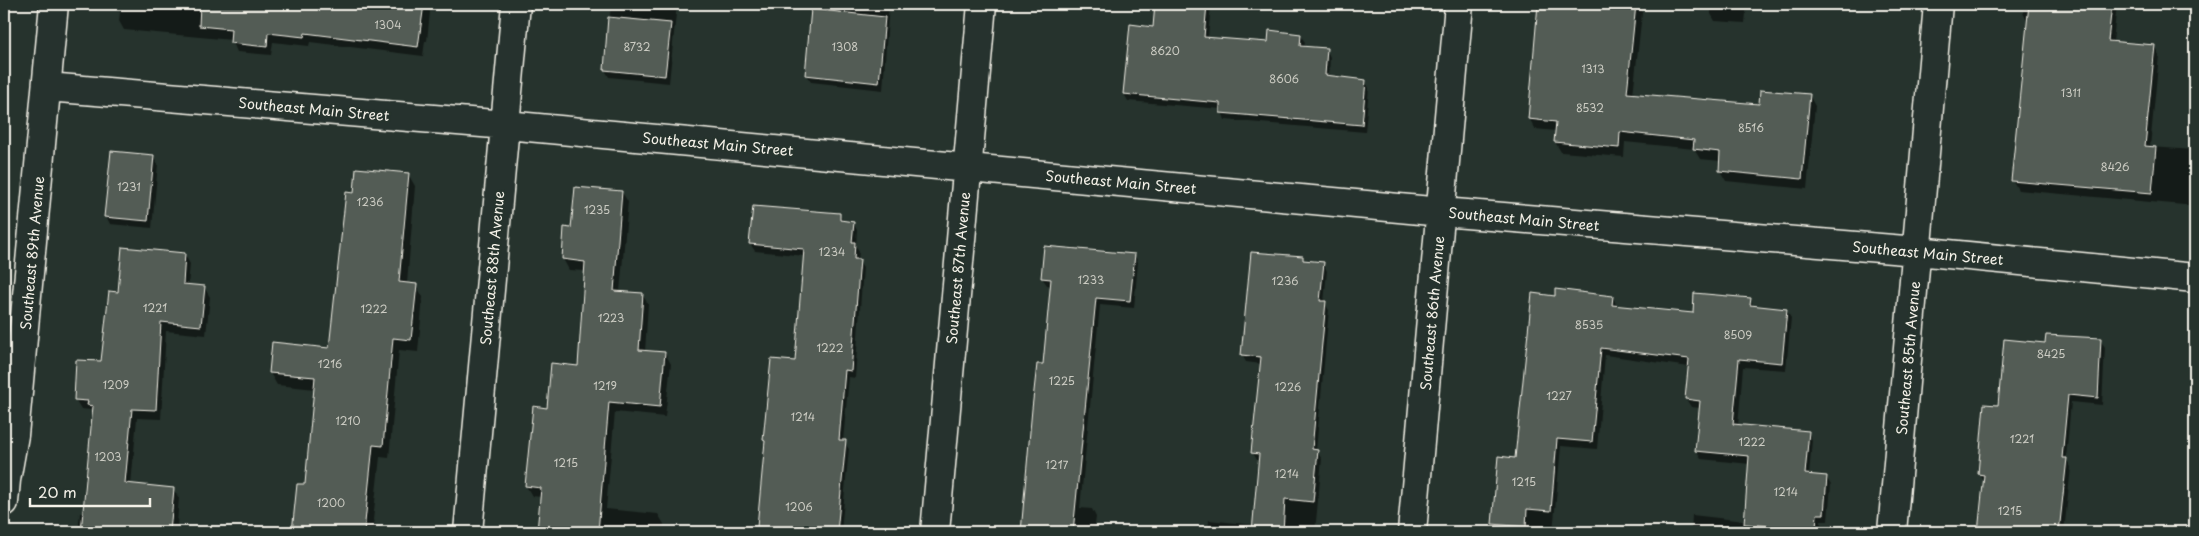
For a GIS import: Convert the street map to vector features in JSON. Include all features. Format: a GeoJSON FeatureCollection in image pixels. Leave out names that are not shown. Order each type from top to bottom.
{"type":"FeatureCollection","features":[{"type":"Feature","properties":{"kind":"street","name":"Southeast 89th Avenue"},"geometry":{"type":"LineString","coordinates":[[4,502],[14,435],[54,4]]}},
{"type":"Feature","properties":{"kind":"street","name":"Southeast 88th Avenue"},"geometry":{"type":"LineString","coordinates":[[468,532],[516,4]]}},
{"type":"Feature","properties":{"kind":"street","name":"Southeast 87th Avenue"},"geometry":{"type":"LineString","coordinates":[[935,532],[982,4]]}},
{"type":"Feature","properties":{"kind":"street","name":"Southeast 86th Avenue"},"geometry":{"type":"LineString","coordinates":[[1412,532],[1460,4]]}},
{"type":"Feature","properties":{"kind":"street","name":"Southeast 85th Avenue"},"geometry":{"type":"LineString","coordinates":[[1892,532],[1918,251],[1938,4]]}},
{"type":"Feature","properties":{"kind":"street","name":"Southeast Main Street"},"geometry":{"type":"LineString","coordinates":[[47,87],[506,125],[1442,212],[1918,251],[2195,278]]}},
{"type":"Feature","properties":{"kind":"building"},"geometry":{"type":"Polygon","coordinates":[[[200,4],[424,4],[418,47],[305,33],[304,37],[268,33],[267,47],[230,43],[231,29],[199,26],[200,4]]]}},
{"type":"Feature","properties":{"kind":"building"},"geometry":{"type":"Polygon","coordinates":[[[1155,4],[1207,4],[1204,37],[1268,42],[1269,30],[1301,34],[1300,46],[1327,48],[1325,75],[1366,80],[1362,125],[1220,113],[1220,103],[1123,94],[1130,24],[1153,27],[1155,4]]]}},
{"type":"Feature","properties":{"kind":"building"},"geometry":{"type":"Polygon","coordinates":[[[1538,4],[1636,4],[1627,93],[1759,104],[1760,90],[1810,94],[1802,179],[1719,171],[1720,152],[1693,149],[1694,140],[1620,132],[1619,148],[1554,142],[1556,122],[1528,119],[1538,4]]]}},
{"type":"Feature","properties":{"kind":"building"},"geometry":{"type":"Polygon","coordinates":[[[2029,4],[2112,4],[2108,41],[2155,45],[2145,146],[2156,147],[2152,193],[2011,181],[2029,4]]]}},
{"type":"Feature","properties":{"kind":"building"},"geometry":{"type":"Polygon","coordinates":[[[811,9],[885,17],[879,83],[805,75],[811,9]]]}},
{"type":"Feature","properties":{"kind":"building"},"geometry":{"type":"Polygon","coordinates":[[[608,17],[671,23],[665,76],[604,70],[608,17]]]}},
{"type":"Feature","properties":{"kind":"building"},"geometry":{"type":"Polygon","coordinates":[[[111,151],[154,155],[148,221],[104,217],[111,151]]]}},
{"type":"Feature","properties":{"kind":"building"},"geometry":{"type":"Polygon","coordinates":[[[356,168],[409,173],[399,282],[417,284],[411,340],[393,338],[383,446],[373,445],[364,532],[292,532],[297,484],[305,484],[315,377],[269,373],[272,342],[329,348],[346,192],[354,193],[356,168]]]}},
{"type":"Feature","properties":{"kind":"building"},"geometry":{"type":"Polygon","coordinates":[[[575,187],[622,191],[614,291],[643,293],[639,350],[665,352],[660,407],[609,402],[598,532],[537,532],[541,488],[525,486],[533,406],[547,408],[551,363],[578,366],[585,262],[562,259],[564,227],[571,228],[575,187]]]}},
{"type":"Feature","properties":{"kind":"building"},"geometry":{"type":"Polygon","coordinates":[[[753,206],[840,213],[840,220],[854,222],[852,242],[855,242],[854,259],[860,259],[851,371],[845,370],[839,440],[846,440],[837,532],[804,532],[757,527],[771,359],[795,361],[804,249],[749,244],[753,206]]]}},
{"type":"Feature","properties":{"kind":"building"},"geometry":{"type":"Polygon","coordinates":[[[1044,246],[1135,254],[1130,301],[1096,298],[1073,532],[1021,532],[1037,364],[1043,364],[1051,279],[1041,278],[1044,246]]]}},
{"type":"Feature","properties":{"kind":"building"},"geometry":{"type":"Polygon","coordinates":[[[122,247],[185,253],[183,284],[205,286],[201,326],[161,322],[156,410],[132,409],[125,483],[174,488],[170,532],[81,532],[93,406],[87,405],[88,401],[74,400],[76,360],[101,361],[109,291],[118,292],[122,247]]]}},
{"type":"Feature","properties":{"kind":"building"},"geometry":{"type":"Polygon","coordinates":[[[1251,252],[1303,256],[1303,260],[1324,262],[1320,301],[1326,301],[1312,449],[1318,450],[1313,502],[1285,499],[1283,532],[1252,532],[1259,454],[1251,453],[1261,357],[1241,355],[1251,252]]]}},
{"type":"Feature","properties":{"kind":"building"},"geometry":{"type":"Polygon","coordinates":[[[1555,289],[1613,296],[1612,305],[1693,313],[1694,293],[1751,298],[1750,305],[1787,309],[1782,363],[1739,359],[1733,424],[1809,431],[1805,474],[1827,476],[1824,514],[1817,514],[1816,529],[1744,524],[1749,456],[1695,451],[1700,401],[1685,399],[1689,359],[1601,348],[1592,442],[1557,439],[1551,511],[1527,509],[1526,527],[1492,524],[1498,456],[1515,458],[1532,293],[1555,296],[1555,289]]]}},
{"type":"Feature","properties":{"kind":"building"},"geometry":{"type":"Polygon","coordinates":[[[2046,335],[2101,338],[2098,398],[2068,395],[2062,458],[2067,458],[2059,532],[1978,532],[1984,475],[1978,474],[1984,404],[1998,405],[2004,339],[2045,343],[2046,335]]]}}]}
